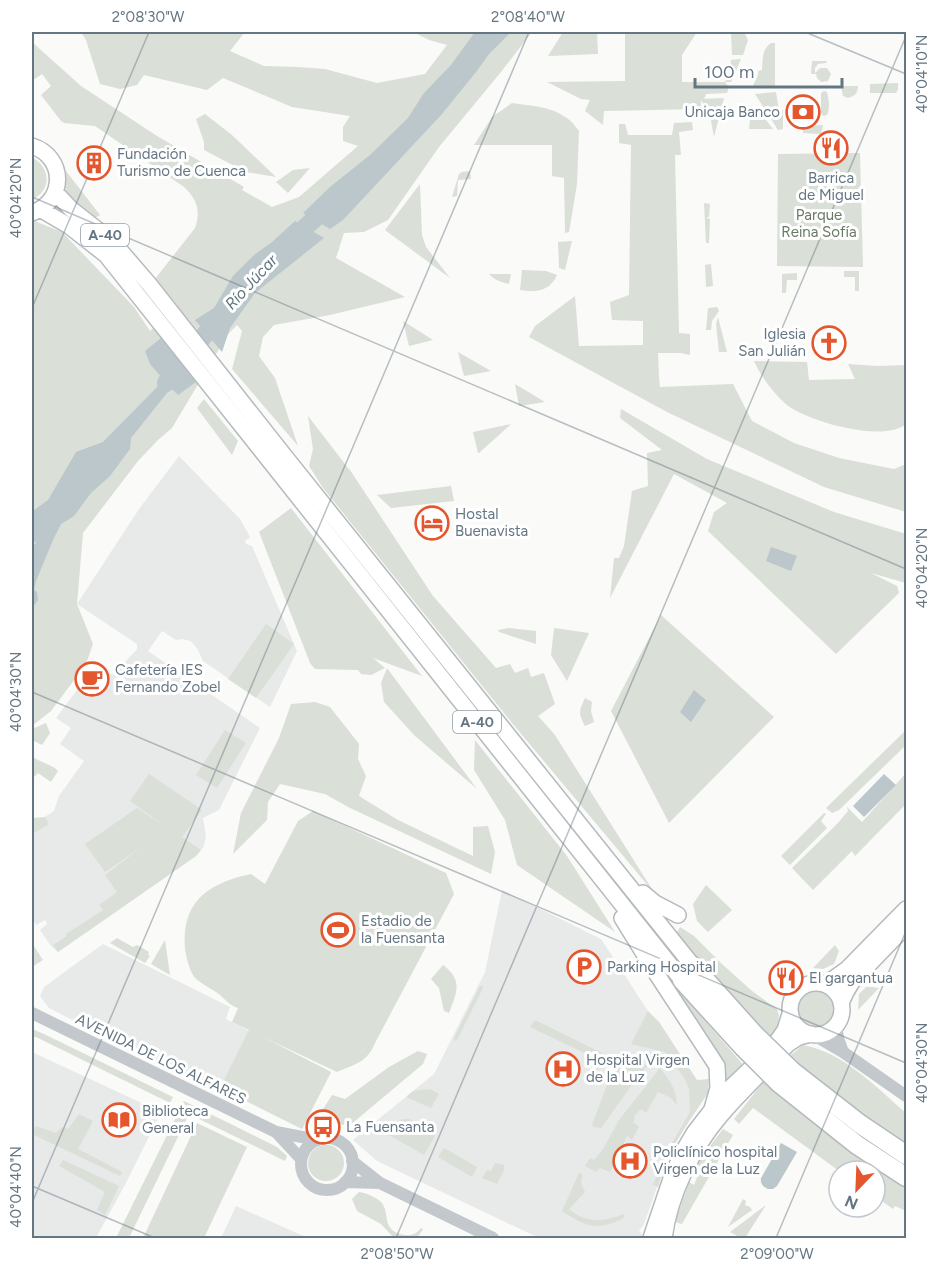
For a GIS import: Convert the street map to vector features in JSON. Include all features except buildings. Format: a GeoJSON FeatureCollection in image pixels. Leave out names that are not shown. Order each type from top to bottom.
{"type":"FeatureCollection","features":[{"type":"Feature","properties":{"kind":"highway","name":"A-40"},"geometry":{"type":"LineString","coordinates":[[688,973],[748,1041],[779,1083],[857,1145],[906,1177]]}},
{"type":"Feature","properties":{"kind":"highway","name":"A-40"},"geometry":{"type":"LineString","coordinates":[[748,1041],[906,1155]]}},
{"type":"Feature","properties":{"kind":"main road"},"geometry":{"type":"LineString","coordinates":[[32,146],[47,154],[55,166],[58,179],[55,192],[49,202],[36,211]]}},
{"type":"Feature","properties":{"kind":"main road","name":"A-40"},"geometry":{"type":"LineString","coordinates":[[55,192],[70,209],[112,241],[144,289],[590,864],[688,973]]}},
{"type":"Feature","properties":{"kind":"main road","name":"A-40"},"geometry":{"type":"LineString","coordinates":[[36,211],[69,226],[144,289]]}},
{"type":"Feature","properties":{"kind":"main road","name":"A-40"},"geometry":{"type":"LineString","coordinates":[[278,459],[619,873],[688,973]]}},
{"type":"Feature","properties":{"kind":"main road"},"geometry":{"type":"LineString","coordinates":[[590,864],[654,970],[717,1066],[718,1088],[712,1109]]}},
{"type":"Feature","properties":{"kind":"main road"},"geometry":{"type":"LineString","coordinates":[[619,873],[655,903],[678,915]]}},
{"type":"Feature","properties":{"kind":"main road"},"geometry":{"type":"LineString","coordinates":[[826,984],[847,969],[906,909]]}},
{"type":"Feature","properties":{"kind":"main road"},"geometry":{"type":"LineString","coordinates":[[841,1003],[852,982],[906,927]]}},
{"type":"Feature","properties":{"kind":"main road"},"geometry":{"type":"LineString","coordinates":[[651,1239],[677,1163],[694,1133],[724,1094],[773,1047],[785,1030],[792,998],[798,990],[811,983],[826,984],[837,993],[841,1003],[842,1013],[836,1026],[825,1033],[799,1037],[788,1044],[710,1129],[691,1159],[681,1181],[664,1239]]}},
{"type":"Feature","properties":{"kind":"main road"},"geometry":{"type":"LineString","coordinates":[[790,1014],[797,1027],[812,1034]]}},
{"type":"Feature","properties":{"kind":"street","name":"AVENIDA DE LOS ALFARES"},"geometry":{"type":"LineString","coordinates":[[32,1013],[276,1132],[318,1140]]}},
{"type":"Feature","properties":{"kind":"street"},"geometry":{"type":"LineString","coordinates":[[836,1026],[843,1052]]}},
{"type":"Feature","properties":{"kind":"street"},"geometry":{"type":"LineString","coordinates":[[812,1034],[843,1052],[906,1096]]}},
{"type":"Feature","properties":{"kind":"street","name":"AVENIDA DE LOS ALFARES"},"geometry":{"type":"LineString","coordinates":[[276,1132],[301,1159]]}},
{"type":"Feature","properties":{"kind":"street"},"geometry":{"type":"LineString","coordinates":[[329,1138],[340,1142],[349,1152],[352,1161],[351,1174],[338,1188],[324,1190],[314,1187],[304,1177],[301,1159],[306,1148],[318,1140],[329,1138]]}},
{"type":"Feature","properties":{"kind":"street"},"geometry":{"type":"LineString","coordinates":[[352,1161],[380,1183],[494,1239]]}},
{"type":"Feature","properties":{"kind":"street"},"geometry":{"type":"LineString","coordinates":[[345,1182],[380,1183]]}},
{"type":"Feature","properties":{"kind":"shaded area"},"geometry":{"type":"Polygon","coordinates":[[[179,456],[240,519],[250,537],[245,541],[246,544],[252,546],[297,651],[270,707],[203,661],[191,641],[176,640],[162,631],[148,651],[260,728],[219,810],[203,818],[206,835],[204,846],[196,856],[58,952],[40,930],[47,924],[45,920],[36,925],[32,918],[32,821],[34,818],[43,818],[54,811],[59,796],[84,761],[60,744],[71,728],[56,718],[77,690],[91,677],[109,673],[113,675],[137,649],[137,644],[77,604],[139,509],[179,456]]]}},
{"type":"Feature","properties":{"kind":"shaded area","name":"Hospital Virgen de la Luz"},"geometry":{"type":"Polygon","coordinates":[[[502,890],[601,939],[648,1011],[659,1022],[685,1064],[693,1114],[670,1150],[644,1224],[639,1231],[642,1234],[640,1238],[539,1238],[377,1161],[353,1140],[434,1074],[485,972],[502,890]]]}},
{"type":"Feature","properties":{"kind":"shaded area"},"geometry":{"type":"Polygon","coordinates":[[[103,944],[230,1007],[226,1019],[331,1072],[302,1129],[220,1088],[129,1049],[49,1008],[40,996],[44,987],[103,944]]]}},
{"type":"Feature","properties":{"kind":"shaded area"},"geometry":{"type":"Polygon","coordinates":[[[32,1052],[161,1112],[96,1238],[32,1238],[32,1052]]]}},
{"type":"Feature","properties":{"kind":"shaded area"},"geometry":{"type":"Polygon","coordinates":[[[236,1206],[308,1238],[221,1238],[236,1206]]]}},
{"type":"Feature","properties":{"kind":"green space"},"geometry":{"type":"Polygon","coordinates":[[[81,32],[269,32],[244,33],[230,51],[264,66],[325,69],[377,83],[425,74],[447,45],[413,32],[532,32],[439,147],[388,220],[364,232],[344,233],[336,258],[405,297],[330,315],[274,325],[263,337],[259,356],[275,378],[298,446],[232,369],[242,331],[237,325],[228,334],[172,428],[138,461],[83,533],[77,604],[93,644],[86,664],[51,711],[32,726],[32,220],[62,232],[134,307],[150,331],[177,305],[155,279],[195,228],[198,211],[195,201],[184,187],[95,126],[61,121],[41,95],[51,86],[42,74],[32,81],[32,42],[81,86],[157,136],[244,187],[242,190],[272,207],[299,197],[358,146],[343,141],[343,127],[350,116],[292,107],[223,78],[207,90],[144,75],[137,85],[120,89],[100,84],[86,40],[81,32]]]}},
{"type":"Feature","properties":{"kind":"green space"},"geometry":{"type":"Polygon","coordinates":[[[563,32],[597,32],[598,54],[548,56],[563,32]]]}},
{"type":"Feature","properties":{"kind":"green space"},"geometry":{"type":"Polygon","coordinates":[[[625,32],[697,32],[682,55],[682,82],[724,82],[730,78],[731,60],[741,59],[731,82],[725,82],[729,87],[727,93],[706,94],[704,99],[724,98],[714,137],[709,110],[701,100],[701,109],[604,111],[603,125],[585,111],[590,100],[581,99],[547,82],[625,81],[625,32]]]}},
{"type":"Feature","properties":{"kind":"green space"},"geometry":{"type":"Polygon","coordinates":[[[731,32],[745,34],[748,40],[743,55],[732,55],[731,32]]]}},
{"type":"Feature","properties":{"kind":"green space"},"geometry":{"type":"Polygon","coordinates":[[[771,43],[775,43],[775,87],[753,88],[758,71],[762,70],[764,52],[771,43]]]}},
{"type":"Feature","properties":{"kind":"green space"},"geometry":{"type":"Polygon","coordinates":[[[812,61],[827,61],[818,64],[815,73],[820,68],[827,68],[831,74],[828,81],[821,82],[816,74],[811,74],[812,61]]]}},
{"type":"Feature","properties":{"kind":"green space"},"geometry":{"type":"Polygon","coordinates":[[[898,83],[896,93],[870,93],[870,84],[898,83]]]}},
{"type":"Feature","properties":{"kind":"green space"},"geometry":{"type":"Polygon","coordinates":[[[841,86],[858,86],[854,95],[848,98],[843,96],[841,86]]]}},
{"type":"Feature","properties":{"kind":"green space"},"geometry":{"type":"Polygon","coordinates":[[[776,92],[779,110],[783,110],[783,129],[778,130],[755,94],[776,92]]]}},
{"type":"Feature","properties":{"kind":"green space"},"geometry":{"type":"Polygon","coordinates":[[[827,92],[829,107],[827,115],[823,116],[821,93],[827,92]]]}},
{"type":"Feature","properties":{"kind":"green space"},"geometry":{"type":"Polygon","coordinates":[[[512,103],[540,107],[559,113],[579,131],[577,184],[569,232],[565,233],[564,178],[552,176],[552,145],[474,145],[492,117],[512,103]]]}},
{"type":"Feature","properties":{"kind":"green space"},"geometry":{"type":"Polygon","coordinates":[[[759,111],[773,129],[749,129],[750,118],[759,111]]]}},
{"type":"Feature","properties":{"kind":"green space"},"geometry":{"type":"Polygon","coordinates":[[[205,114],[232,135],[276,177],[246,172],[204,150],[204,142],[196,119],[205,114]]]}},
{"type":"Feature","properties":{"kind":"green space"},"geometry":{"type":"Polygon","coordinates":[[[692,122],[693,130],[679,132],[681,155],[675,155],[679,333],[690,334],[690,355],[658,353],[660,387],[733,384],[752,421],[794,443],[839,458],[894,469],[906,464],[906,512],[824,487],[667,412],[529,337],[535,326],[575,296],[579,346],[643,345],[643,321],[612,320],[610,302],[629,295],[631,145],[619,143],[619,124],[625,124],[628,135],[672,135],[674,123],[692,122]]]}},
{"type":"Feature","properties":{"kind":"green space"},"geometry":{"type":"Polygon","coordinates":[[[823,125],[821,134],[803,133],[803,126],[823,125]]]}},
{"type":"Feature","properties":{"kind":"green space","name":"Parque Reina Sofía"},"geometry":{"type":"Polygon","coordinates":[[[860,153],[863,267],[777,266],[778,154],[860,153]]]}},
{"type":"Feature","properties":{"kind":"green space"},"geometry":{"type":"Polygon","coordinates":[[[32,157],[43,167],[47,179],[43,191],[32,200],[32,157]]]}},
{"type":"Feature","properties":{"kind":"green space"},"geometry":{"type":"Polygon","coordinates":[[[310,168],[288,193],[276,182],[293,170],[310,168]]]}},
{"type":"Feature","properties":{"kind":"green space"},"geometry":{"type":"Polygon","coordinates":[[[66,171],[100,215],[95,218],[68,194],[65,188],[66,171]]]}},
{"type":"Feature","properties":{"kind":"green space"},"geometry":{"type":"Polygon","coordinates":[[[470,171],[471,179],[458,180],[457,196],[452,197],[459,174],[470,171]]]}},
{"type":"Feature","properties":{"kind":"green space"},"geometry":{"type":"Polygon","coordinates":[[[420,184],[422,235],[426,247],[450,278],[385,230],[420,184]]]}},
{"type":"Feature","properties":{"kind":"green space"},"geometry":{"type":"Polygon","coordinates":[[[704,203],[710,204],[709,217],[706,218],[710,219],[709,243],[706,243],[704,203]]]}},
{"type":"Feature","properties":{"kind":"green space"},"geometry":{"type":"Polygon","coordinates":[[[572,241],[565,270],[559,268],[558,242],[572,241]]]}},
{"type":"Feature","properties":{"kind":"green space"},"geometry":{"type":"Polygon","coordinates":[[[711,264],[713,286],[706,287],[705,265],[711,264]]]}},
{"type":"Feature","properties":{"kind":"green space"},"geometry":{"type":"Polygon","coordinates":[[[522,270],[546,271],[557,275],[551,285],[546,288],[526,291],[520,290],[522,270]]]}},
{"type":"Feature","properties":{"kind":"green space"},"geometry":{"type":"Polygon","coordinates":[[[844,271],[859,271],[859,291],[855,291],[855,277],[844,277],[844,271]]]}},
{"type":"Feature","properties":{"kind":"green space"},"geometry":{"type":"Polygon","coordinates":[[[797,273],[797,280],[787,280],[786,293],[782,293],[782,274],[797,273]]]}},
{"type":"Feature","properties":{"kind":"green space"},"geometry":{"type":"Polygon","coordinates":[[[489,274],[511,274],[509,284],[500,282],[489,274]]]}},
{"type":"Feature","properties":{"kind":"green space"},"geometry":{"type":"Polygon","coordinates":[[[717,307],[719,311],[712,321],[711,330],[706,330],[708,308],[717,307]]]}},
{"type":"Feature","properties":{"kind":"green space"},"geometry":{"type":"Polygon","coordinates":[[[718,317],[727,352],[719,352],[716,324],[718,317]]]}},
{"type":"Feature","properties":{"kind":"green space"},"geometry":{"type":"Polygon","coordinates":[[[403,321],[433,340],[409,346],[403,321]]]}},
{"type":"Feature","properties":{"kind":"green space"},"geometry":{"type":"Polygon","coordinates":[[[458,352],[491,371],[464,376],[458,352]]]}},
{"type":"Feature","properties":{"kind":"green space"},"geometry":{"type":"Polygon","coordinates":[[[754,361],[807,362],[809,380],[855,379],[848,364],[906,365],[906,424],[895,429],[864,431],[812,418],[782,401],[764,379],[754,361]]]}},
{"type":"Feature","properties":{"kind":"green space"},"geometry":{"type":"Polygon","coordinates":[[[515,384],[545,402],[519,406],[515,384]]]}},
{"type":"Feature","properties":{"kind":"green space"},"geometry":{"type":"Polygon","coordinates":[[[204,399],[238,441],[232,455],[197,408],[204,399]]]}},
{"type":"Feature","properties":{"kind":"green space"},"geometry":{"type":"Polygon","coordinates":[[[621,409],[707,459],[834,512],[906,534],[906,583],[871,573],[897,586],[899,593],[836,654],[708,531],[714,512],[727,503],[674,474],[610,598],[614,558],[619,558],[624,546],[632,491],[648,486],[647,453],[662,450],[620,418],[621,409]]]}},
{"type":"Feature","properties":{"kind":"green space"},"geometry":{"type":"Polygon","coordinates":[[[308,416],[352,473],[433,596],[496,668],[510,664],[515,673],[528,668],[531,677],[544,673],[555,704],[538,716],[555,735],[655,894],[512,723],[323,488],[309,466],[313,449],[308,416]]]}},
{"type":"Feature","properties":{"kind":"green space"},"geometry":{"type":"Polygon","coordinates":[[[511,424],[479,453],[478,453],[473,432],[511,424]]]}},
{"type":"Feature","properties":{"kind":"green space"},"geometry":{"type":"Polygon","coordinates":[[[451,486],[454,501],[391,508],[377,495],[451,486]]]}},
{"type":"Feature","properties":{"kind":"green space"},"geometry":{"type":"Polygon","coordinates":[[[291,508],[422,676],[373,658],[385,668],[371,675],[361,674],[358,670],[315,669],[310,663],[259,532],[291,508]]]}},
{"type":"Feature","properties":{"kind":"green space"},"geometry":{"type":"Polygon","coordinates":[[[661,615],[774,717],[669,823],[611,711],[661,615]]]}},
{"type":"Feature","properties":{"kind":"green space"},"geometry":{"type":"Polygon","coordinates":[[[266,624],[294,644],[256,698],[228,679],[266,624]]]}},
{"type":"Feature","properties":{"kind":"green space"},"geometry":{"type":"Polygon","coordinates":[[[509,628],[536,631],[536,644],[498,630],[509,628]]]}},
{"type":"Feature","properties":{"kind":"green space"},"geometry":{"type":"Polygon","coordinates":[[[554,628],[589,633],[567,681],[551,655],[554,628]]]}},
{"type":"Feature","properties":{"kind":"green space"},"geometry":{"type":"Polygon","coordinates":[[[387,668],[477,789],[415,736],[384,702],[381,683],[387,668]]]}},
{"type":"Feature","properties":{"kind":"green space"},"geometry":{"type":"Polygon","coordinates":[[[585,698],[592,702],[591,711],[594,722],[585,726],[580,712],[585,698]]]}},
{"type":"Feature","properties":{"kind":"green space"},"geometry":{"type":"Polygon","coordinates":[[[315,702],[330,707],[359,744],[358,759],[366,776],[359,796],[398,820],[473,856],[473,827],[488,826],[495,852],[491,874],[325,794],[280,784],[268,802],[267,820],[233,854],[241,813],[279,738],[291,704],[315,702]]]}},
{"type":"Feature","properties":{"kind":"green space"},"geometry":{"type":"Polygon","coordinates":[[[46,723],[50,733],[42,745],[32,740],[32,729],[46,723]]]}},
{"type":"Feature","properties":{"kind":"green space"},"geometry":{"type":"Polygon","coordinates":[[[225,730],[246,743],[217,788],[196,775],[225,730]]]}},
{"type":"Feature","properties":{"kind":"green space"},"geometry":{"type":"Polygon","coordinates":[[[906,730],[906,745],[839,810],[832,813],[826,808],[906,730]]]}},
{"type":"Feature","properties":{"kind":"green space"},"geometry":{"type":"Polygon","coordinates":[[[475,740],[567,856],[615,932],[517,865],[505,820],[474,770],[475,740]]]}},
{"type":"Feature","properties":{"kind":"green space"},"geometry":{"type":"Polygon","coordinates":[[[32,757],[58,771],[51,782],[38,773],[32,779],[32,757]]]}},
{"type":"Feature","properties":{"kind":"green space"},"geometry":{"type":"Polygon","coordinates":[[[906,773],[906,804],[855,856],[852,851],[813,890],[792,868],[838,823],[848,811],[847,807],[862,822],[906,773]]]}},
{"type":"Feature","properties":{"kind":"green space"},"geometry":{"type":"Polygon","coordinates":[[[149,774],[202,810],[182,837],[201,850],[196,856],[58,952],[53,945],[103,910],[99,905],[117,892],[105,875],[143,846],[105,872],[85,844],[137,808],[168,828],[130,801],[149,774]]]}},
{"type":"Feature","properties":{"kind":"green space","name":"Estadio de la Fuensanta"},"geometry":{"type":"Polygon","coordinates":[[[313,811],[446,873],[454,894],[372,1050],[364,1059],[337,1072],[263,1037],[331,1072],[302,1129],[220,1088],[249,1030],[232,1022],[238,1008],[194,976],[186,956],[185,933],[193,907],[210,889],[251,874],[265,884],[298,821],[313,811]]]}},
{"type":"Feature","properties":{"kind":"green space"},"geometry":{"type":"Polygon","coordinates":[[[824,813],[826,814],[821,821],[827,828],[790,865],[781,856],[824,813]]]}},
{"type":"Feature","properties":{"kind":"green space"},"geometry":{"type":"Polygon","coordinates":[[[45,817],[49,824],[32,834],[34,818],[45,817]]]}},
{"type":"Feature","properties":{"kind":"green space"},"geometry":{"type":"Polygon","coordinates":[[[706,885],[732,910],[708,932],[697,921],[693,904],[706,885]]]}},
{"type":"Feature","properties":{"kind":"green space"},"geometry":{"type":"Polygon","coordinates":[[[680,927],[694,936],[752,991],[777,1009],[779,1015],[777,1035],[771,1043],[676,934],[680,927]]]}},
{"type":"Feature","properties":{"kind":"green space"},"geometry":{"type":"Polygon","coordinates":[[[117,938],[133,947],[137,945],[149,952],[150,956],[145,963],[110,943],[117,938]]]}},
{"type":"Feature","properties":{"kind":"green space"},"geometry":{"type":"Polygon","coordinates":[[[165,940],[170,975],[151,964],[165,940]]]}},
{"type":"Feature","properties":{"kind":"green space"},"geometry":{"type":"Polygon","coordinates":[[[32,943],[43,960],[32,967],[32,943]]]}},
{"type":"Feature","properties":{"kind":"green space"},"geometry":{"type":"Polygon","coordinates":[[[835,945],[839,951],[834,964],[823,969],[813,968],[835,945]]]}},
{"type":"Feature","properties":{"kind":"green space"},"geometry":{"type":"Polygon","coordinates":[[[656,964],[746,1068],[724,1089],[656,964]]]}},
{"type":"Feature","properties":{"kind":"green space"},"geometry":{"type":"Polygon","coordinates":[[[443,965],[456,981],[456,993],[449,1013],[444,1011],[439,988],[431,979],[443,965]]]}},
{"type":"Feature","properties":{"kind":"green space"},"geometry":{"type":"Polygon","coordinates":[[[480,986],[483,988],[455,1041],[454,1038],[480,986]]]}},
{"type":"Feature","properties":{"kind":"green space"},"geometry":{"type":"Polygon","coordinates":[[[866,987],[879,988],[858,1010],[859,994],[866,987]]]}},
{"type":"Feature","properties":{"kind":"green space"},"geometry":{"type":"Polygon","coordinates":[[[816,989],[824,990],[830,995],[835,1001],[835,1017],[830,1023],[824,1028],[816,1029],[808,1028],[802,1023],[797,1017],[796,1009],[797,1001],[802,995],[808,990],[816,989]]]}},
{"type":"Feature","properties":{"kind":"green space"},"geometry":{"type":"Polygon","coordinates":[[[648,1011],[659,1022],[697,1080],[709,1079],[708,1093],[668,1156],[658,1187],[653,1185],[661,1164],[690,1112],[689,1089],[685,1079],[665,1052],[631,1044],[648,1011]]]}},
{"type":"Feature","properties":{"kind":"green space"},"geometry":{"type":"Polygon","coordinates":[[[535,1020],[602,1053],[594,1083],[588,1080],[597,1059],[530,1027],[535,1020]]]}},
{"type":"Feature","properties":{"kind":"green space"},"geometry":{"type":"Polygon","coordinates":[[[32,1029],[173,1097],[170,1103],[32,1037],[32,1029]]]}},
{"type":"Feature","properties":{"kind":"green space"},"geometry":{"type":"Polygon","coordinates":[[[803,1045],[818,1049],[846,1063],[906,1113],[906,1148],[792,1065],[791,1055],[803,1045]]]}},
{"type":"Feature","properties":{"kind":"green space"},"geometry":{"type":"Polygon","coordinates":[[[418,1051],[427,1054],[423,1064],[349,1126],[318,1117],[332,1095],[345,1099],[389,1067],[418,1051]]]}},
{"type":"Feature","properties":{"kind":"green space"},"geometry":{"type":"Polygon","coordinates":[[[618,1056],[647,1066],[601,1128],[594,1127],[592,1125],[618,1056]]]}},
{"type":"Feature","properties":{"kind":"green space"},"geometry":{"type":"Polygon","coordinates":[[[660,1068],[672,1085],[677,1105],[671,1098],[658,1092],[646,1113],[640,1110],[634,1116],[633,1122],[639,1127],[632,1140],[627,1136],[610,1172],[600,1168],[596,1172],[585,1166],[590,1158],[594,1160],[602,1151],[619,1120],[660,1068]]]}},
{"type":"Feature","properties":{"kind":"green space"},"geometry":{"type":"Polygon","coordinates":[[[764,1081],[831,1134],[869,1159],[827,1159],[827,1162],[753,1108],[739,1124],[734,1119],[764,1081]]]}},
{"type":"Feature","properties":{"kind":"green space"},"geometry":{"type":"Polygon","coordinates":[[[430,1089],[439,1094],[431,1108],[406,1097],[413,1091],[430,1089]]]}},
{"type":"Feature","properties":{"kind":"green space"},"geometry":{"type":"Polygon","coordinates":[[[184,1101],[277,1147],[287,1156],[285,1161],[189,1114],[129,1238],[116,1238],[184,1101]]]}},
{"type":"Feature","properties":{"kind":"green space"},"geometry":{"type":"Polygon","coordinates":[[[79,1114],[93,1121],[78,1149],[122,1172],[120,1176],[32,1134],[36,1126],[56,1133],[62,1127],[68,1129],[79,1114]]]}},
{"type":"Feature","properties":{"kind":"green space"},"geometry":{"type":"Polygon","coordinates":[[[402,1119],[409,1119],[437,1132],[424,1155],[387,1134],[388,1130],[402,1119]]]}},
{"type":"Feature","properties":{"kind":"green space"},"geometry":{"type":"Polygon","coordinates":[[[197,1123],[247,1147],[204,1238],[143,1238],[197,1123]]]}},
{"type":"Feature","properties":{"kind":"green space"},"geometry":{"type":"Polygon","coordinates":[[[723,1129],[733,1135],[682,1224],[675,1222],[689,1182],[694,1185],[698,1175],[693,1171],[723,1129]]]}},
{"type":"Feature","properties":{"kind":"green space"},"geometry":{"type":"Polygon","coordinates":[[[326,1145],[338,1151],[344,1163],[338,1175],[326,1181],[314,1175],[308,1163],[314,1151],[326,1145]]]}},
{"type":"Feature","properties":{"kind":"green space"},"geometry":{"type":"Polygon","coordinates":[[[444,1148],[477,1167],[472,1177],[438,1157],[444,1148]]]}},
{"type":"Feature","properties":{"kind":"green space"},"geometry":{"type":"Polygon","coordinates":[[[63,1160],[119,1186],[105,1215],[97,1210],[105,1192],[59,1166],[63,1160]]]}},
{"type":"Feature","properties":{"kind":"green space"},"geometry":{"type":"Polygon","coordinates":[[[495,1163],[504,1165],[497,1184],[482,1178],[487,1170],[491,1171],[495,1163]]]}},
{"type":"Feature","properties":{"kind":"green space"},"geometry":{"type":"Polygon","coordinates":[[[887,1171],[906,1183],[906,1211],[895,1206],[893,1209],[887,1205],[887,1171]]]}},
{"type":"Feature","properties":{"kind":"green space"},"geometry":{"type":"Polygon","coordinates":[[[579,1173],[582,1174],[581,1183],[585,1192],[569,1209],[582,1217],[595,1220],[609,1219],[623,1214],[625,1217],[607,1225],[592,1226],[562,1211],[579,1173]]]}},
{"type":"Feature","properties":{"kind":"green space"},"geometry":{"type":"Polygon","coordinates":[[[359,1192],[371,1195],[381,1202],[389,1225],[397,1233],[409,1235],[423,1229],[417,1238],[394,1238],[381,1224],[357,1211],[352,1199],[359,1192]]]}},
{"type":"Feature","properties":{"kind":"green space"},"geometry":{"type":"Polygon","coordinates":[[[743,1199],[746,1201],[745,1205],[752,1210],[728,1227],[743,1199]]]}},
{"type":"Feature","properties":{"kind":"green space"},"geometry":{"type":"Polygon","coordinates":[[[766,1205],[745,1238],[730,1232],[766,1205]]]}},
{"type":"Feature","properties":{"kind":"water"},"geometry":{"type":"Polygon","coordinates":[[[475,32],[511,32],[489,54],[442,114],[343,220],[330,229],[303,213],[330,187],[370,155],[408,118],[424,93],[451,65],[475,32]]]}},
{"type":"Feature","properties":{"kind":"water"},"geometry":{"type":"Polygon","coordinates":[[[295,221],[324,238],[255,293],[230,328],[222,352],[195,320],[214,308],[233,276],[295,221]]]}},
{"type":"Feature","properties":{"kind":"water"},"geometry":{"type":"Polygon","coordinates":[[[161,338],[196,382],[178,395],[171,388],[131,438],[130,449],[110,476],[91,493],[74,516],[61,524],[36,581],[34,590],[37,592],[38,600],[32,608],[32,546],[36,543],[32,539],[33,511],[48,500],[76,452],[103,442],[164,380],[150,364],[145,351],[161,338]]]}},
{"type":"Feature","properties":{"kind":"water"},"geometry":{"type":"Polygon","coordinates":[[[771,547],[797,556],[791,571],[766,561],[771,547]]]}},
{"type":"Feature","properties":{"kind":"water"},"geometry":{"type":"Polygon","coordinates":[[[694,690],[706,700],[691,722],[680,712],[694,690]]]}},
{"type":"Feature","properties":{"kind":"water"},"geometry":{"type":"Polygon","coordinates":[[[884,774],[896,785],[864,817],[853,806],[884,774]]]}},
{"type":"Feature","properties":{"kind":"water"},"geometry":{"type":"Polygon","coordinates":[[[781,1143],[797,1152],[777,1186],[768,1189],[762,1185],[761,1178],[781,1143]]]}},
{"type":"Feature","properties":{"kind":"waterway","name":"Río Júcar"},"geometry":{"type":"LineString","coordinates":[[288,243],[332,203]]}},
{"type":"Feature","properties":{"kind":"waterway","name":"Río Júcar"},"geometry":{"type":"LineString","coordinates":[[166,383],[220,316]]}},
{"type":"Feature","properties":{"kind":"place","name":"Unicaja Banco"},"geometry":{"type":"Point","coordinates":[803,112]}},
{"type":"Feature","properties":{"kind":"place","name":"Barrica de Miguel"},"geometry":{"type":"Point","coordinates":[831,148]}},
{"type":"Feature","properties":{"kind":"place","name":"Fundación Turismo de Cuenca"},"geometry":{"type":"Point","coordinates":[94,163]}},
{"type":"Feature","properties":{"kind":"place","name":"Iglesia San Julián"},"geometry":{"type":"Point","coordinates":[829,343]}},
{"type":"Feature","properties":{"kind":"place","name":"Hostal Buenavista"},"geometry":{"type":"Point","coordinates":[432,523]}},
{"type":"Feature","properties":{"kind":"place","name":"Cafetería IES Fernando Zobel"},"geometry":{"type":"Point","coordinates":[92,679]}},
{"type":"Feature","properties":{"kind":"place","name":"Estadio de la Fuensanta"},"geometry":{"type":"Point","coordinates":[338,930]}},
{"type":"Feature","properties":{"kind":"place","name":"Parking Hospital"},"geometry":{"type":"Point","coordinates":[584,967]}},
{"type":"Feature","properties":{"kind":"place","name":"El gargantua"},"geometry":{"type":"Point","coordinates":[786,978]}},
{"type":"Feature","properties":{"kind":"place","name":"Hospital Virgen de la Luz"},"geometry":{"type":"Point","coordinates":[563,1069]}},
{"type":"Feature","properties":{"kind":"place","name":"Biblioteca General"},"geometry":{"type":"Point","coordinates":[119,1120]}},
{"type":"Feature","properties":{"kind":"place","name":"La Fuensanta"},"geometry":{"type":"Point","coordinates":[323,1127]}},
{"type":"Feature","properties":{"kind":"place","name":"Policlínico hospital Virgen de la Luz"},"geometry":{"type":"Point","coordinates":[630,1161]}}]}
